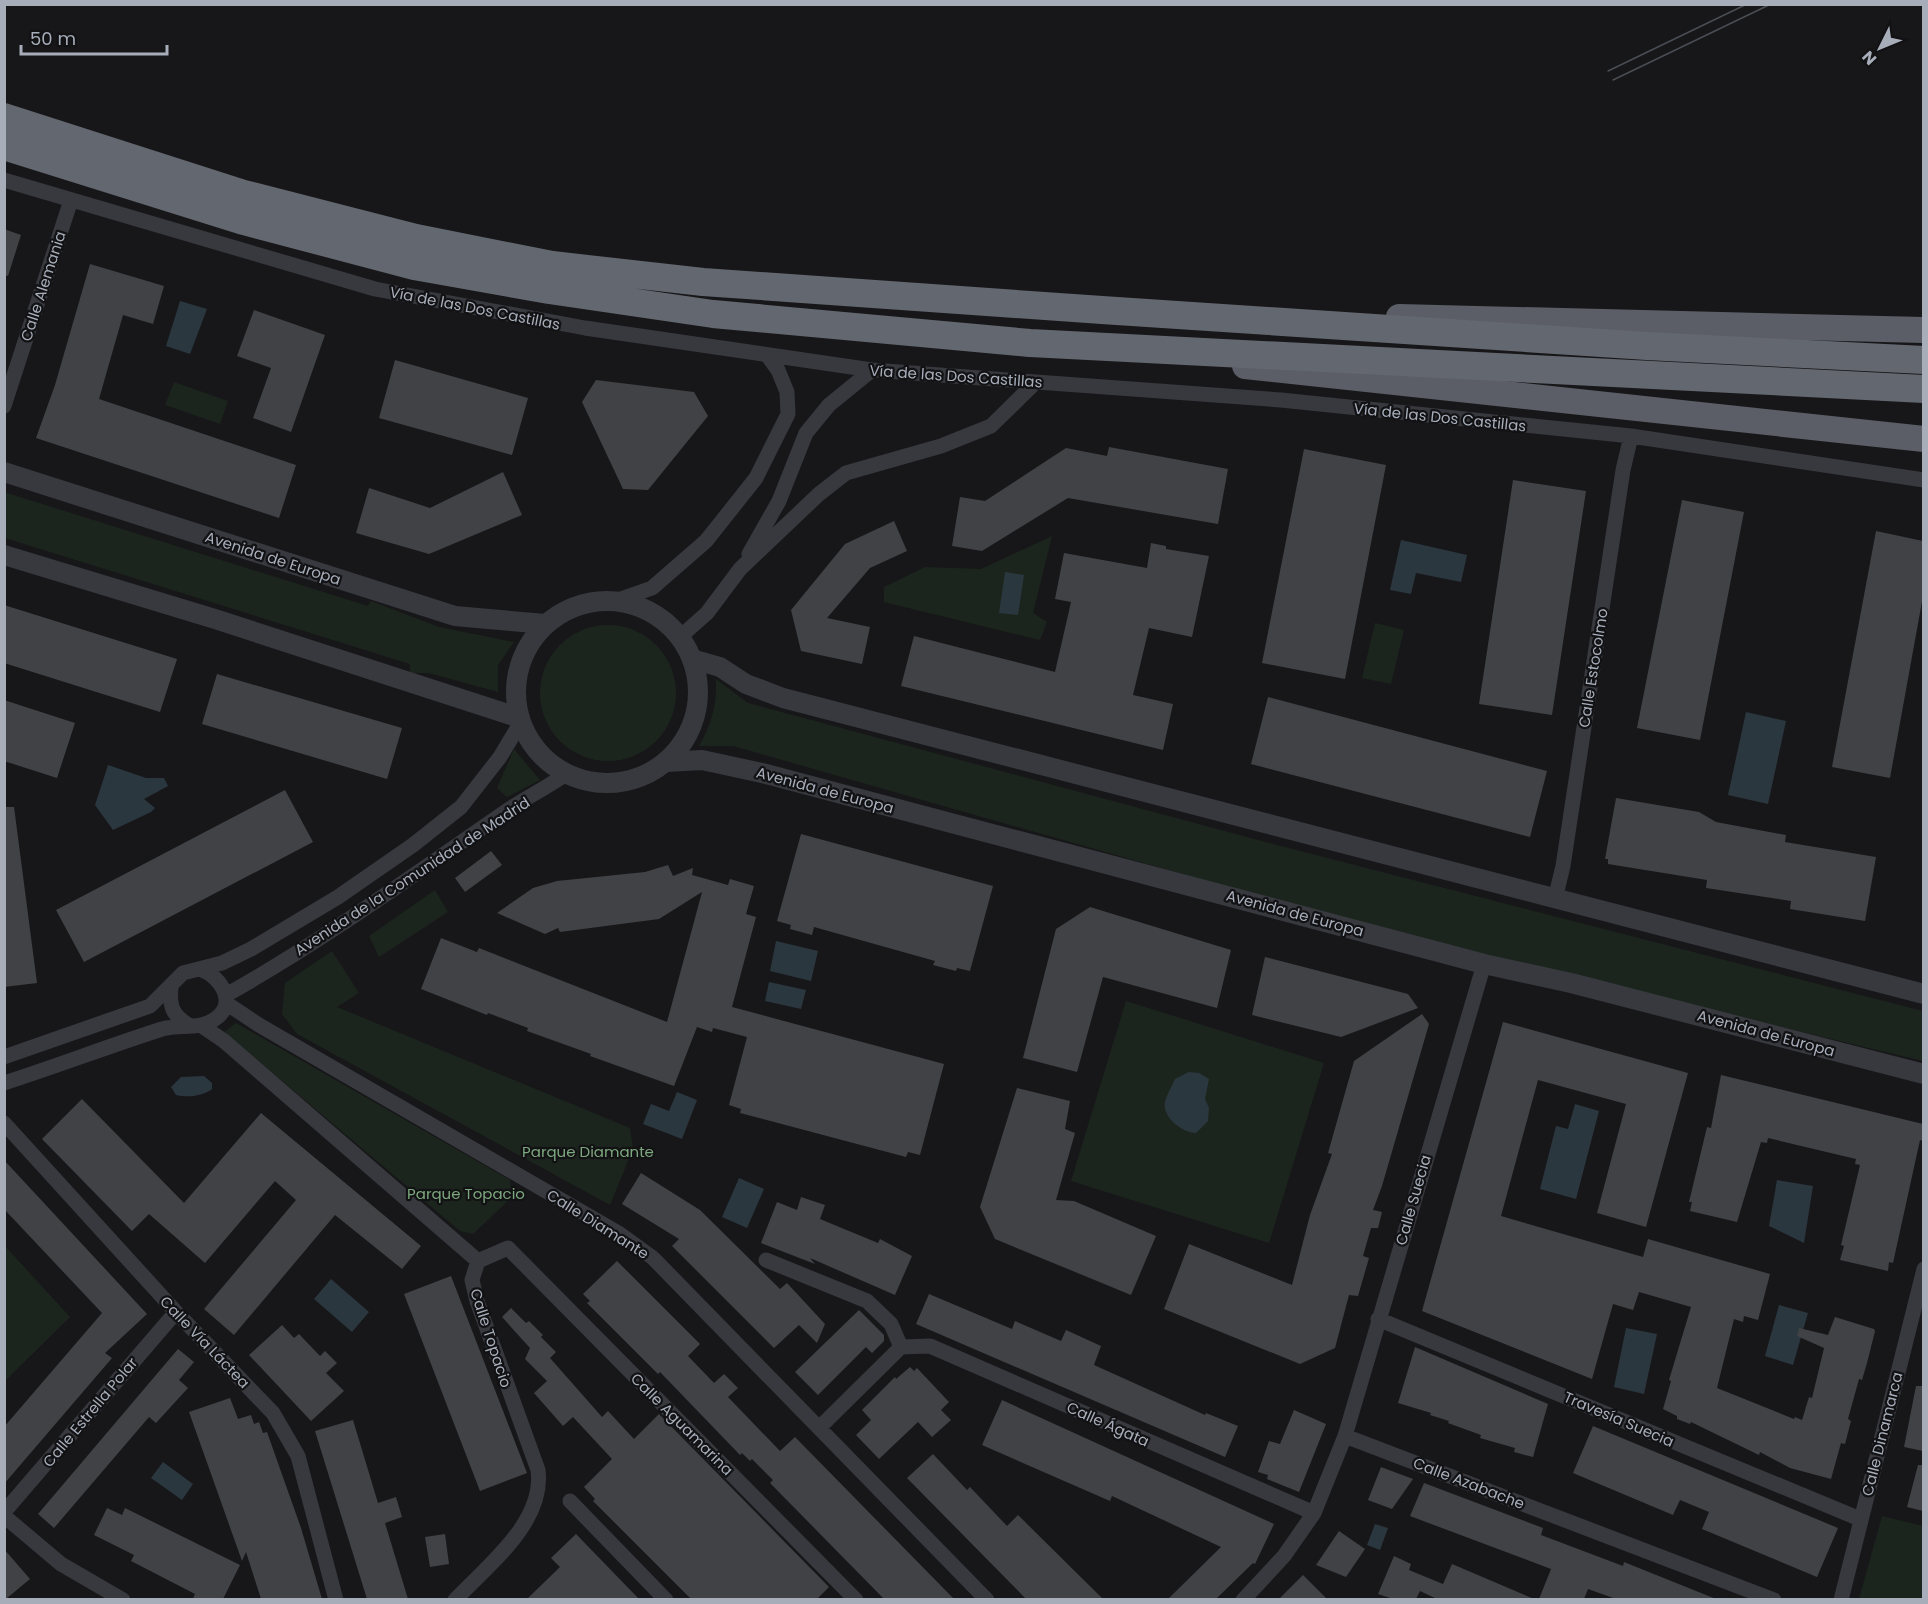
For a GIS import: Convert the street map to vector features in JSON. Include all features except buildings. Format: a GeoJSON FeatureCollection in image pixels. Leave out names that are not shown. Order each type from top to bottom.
{"type":"FeatureCollection","features":[{"type":"Feature","properties":{"kind":"highway"},"geometry":{"type":"LineString","coordinates":[[4,117],[244,194],[416,238],[552,265],[702,282],[1102,310],[1647,346],[1923,360]]}},
{"type":"Feature","properties":{"kind":"highway"},"geometry":{"type":"LineString","coordinates":[[4,146],[240,220],[414,266],[549,290],[713,314],[1030,343],[1923,439]]}},
{"type":"Feature","properties":{"kind":"highway"},"geometry":{"type":"LineString","coordinates":[[1102,310],[1923,330]]}},
{"type":"Feature","properties":{"kind":"highway"},"geometry":{"type":"LineString","coordinates":[[1030,343],[1923,389]]}},
{"type":"Feature","properties":{"kind":"street","name":"Vía de las Dos Castillas"},"geometry":{"type":"LineString","coordinates":[[4,180],[375,289],[585,328],[872,370],[1281,400],[1631,436],[1923,480]]}},
{"type":"Feature","properties":{"kind":"street","name":"Calle Alemania"},"geometry":{"type":"LineString","coordinates":[[4,406],[71,200]]}},
{"type":"Feature","properties":{"kind":"street"},"geometry":{"type":"LineString","coordinates":[[615,601],[647,611],[662,619],[680,637],[692,659],[698,687],[696,715],[684,741],[666,762],[635,779],[600,783],[566,774],[538,753],[521,720],[516,680],[525,650],[545,624],[566,610],[590,602],[615,601],[652,588],[706,541],[756,478],[788,414],[787,392],[778,370],[767,355]]}},
{"type":"Feature","properties":{"kind":"street"},"geometry":{"type":"LineString","coordinates":[[680,637],[707,613],[740,569],[779,501],[806,433],[829,405],[872,370]]}},
{"type":"Feature","properties":{"kind":"street"},"geometry":{"type":"LineString","coordinates":[[740,569],[819,494],[846,473],[941,446],[991,426],[1036,382]]}},
{"type":"Feature","properties":{"kind":"street","name":"Calle Estocolmo"},"geometry":{"type":"LineString","coordinates":[[1555,899],[1563,866],[1623,470],[1631,436]]}},
{"type":"Feature","properties":{"kind":"street","name":"Avenida de Europa"},"geometry":{"type":"LineString","coordinates":[[4,472],[455,616],[545,624]]}},
{"type":"Feature","properties":{"kind":"street"},"geometry":{"type":"LineString","coordinates":[[4,555],[215,619],[521,720]]}},
{"type":"Feature","properties":{"kind":"street"},"geometry":{"type":"LineString","coordinates":[[692,659],[720,667],[746,684],[783,698],[1923,994]]}},
{"type":"Feature","properties":{"kind":"street","name":"Avenida de la Comunidad de Madrid"},"geometry":{"type":"LineString","coordinates":[[202,970],[252,949],[338,897],[413,845],[461,807],[500,757],[521,720]]}},
{"type":"Feature","properties":{"kind":"street","name":"Avenida de Europa"},"geometry":{"type":"LineString","coordinates":[[666,762],[702,760],[762,773],[1484,964],[1571,983],[1923,1074]]}},
{"type":"Feature","properties":{"kind":"street","name":"Avenida de la Comunidad de Madrid"},"geometry":{"type":"LineString","coordinates":[[226,999],[341,926],[455,849],[510,808],[566,774]]}},
{"type":"Feature","properties":{"kind":"street","name":"Calle Suecia"},"geometry":{"type":"LineString","coordinates":[[1345,1436],[1484,964]]}},
{"type":"Feature","properties":{"kind":"street"},"geometry":{"type":"LineString","coordinates":[[4,1057],[142,1010],[171,988],[183,973],[202,970],[214,974],[222,983],[226,999],[218,1018],[196,1026],[163,1029],[4,1083]]}},
{"type":"Feature","properties":{"kind":"street"},"geometry":{"type":"LineString","coordinates":[[171,988],[170,1003],[177,1018],[224,1041],[478,1261]]}},
{"type":"Feature","properties":{"kind":"street","name":"Calle Diamante"},"geometry":{"type":"LineString","coordinates":[[226,999],[239,1014],[620,1234],[653,1258],[987,1599]]}},
{"type":"Feature","properties":{"kind":"street","name":"Calle Vía Láctea"},"geometry":{"type":"LineString","coordinates":[[4,1123],[176,1312],[273,1413],[298,1456],[336,1599]]}},
{"type":"Feature","properties":{"kind":"street","name":"Calle Aguamarina"},"geometry":{"type":"LineString","coordinates":[[478,1261],[508,1248],[856,1599]]}},
{"type":"Feature","properties":{"kind":"street"},"geometry":{"type":"LineString","coordinates":[[766,1260],[867,1301],[891,1324],[901,1347],[819,1428]]}},
{"type":"Feature","properties":{"kind":"street","name":"Calle Topacio"},"geometry":{"type":"LineString","coordinates":[[455,1599],[509,1543],[528,1518],[540,1487],[538,1470],[477,1301],[472,1280],[478,1261]]}},
{"type":"Feature","properties":{"kind":"street","name":"Calle Dinamarca"},"geometry":{"type":"LineString","coordinates":[[1841,1599],[1923,1269]]}},
{"type":"Feature","properties":{"kind":"street","name":"Calle Estrella Polar"},"geometry":{"type":"LineString","coordinates":[[4,1514],[176,1312]]}},
{"type":"Feature","properties":{"kind":"street","name":"Travesía Suecia"},"geometry":{"type":"LineString","coordinates":[[1378,1319],[1860,1519]]}},
{"type":"Feature","properties":{"kind":"street","name":"Calle Ágata"},"geometry":{"type":"LineString","coordinates":[[901,1347],[930,1346],[1314,1513]]}},
{"type":"Feature","properties":{"kind":"street"},"geometry":{"type":"LineString","coordinates":[[1243,1599],[1284,1556],[1314,1513],[1345,1436]]}},
{"type":"Feature","properties":{"kind":"street","name":"Calle Azabache"},"geometry":{"type":"LineString","coordinates":[[1345,1436],[1774,1599]]}},
{"type":"Feature","properties":{"kind":"street"},"geometry":{"type":"LineString","coordinates":[[570,1501],[666,1599]]}},
{"type":"Feature","properties":{"kind":"street"},"geometry":{"type":"LineString","coordinates":[[4,1514],[61,1564],[123,1599]]}},
{"type":"Feature","properties":{"kind":"green space"},"geometry":{"type":"Polygon","coordinates":[[[174,382],[228,401],[220,424],[165,405],[174,382]]]}},
{"type":"Feature","properties":{"kind":"green space"},"geometry":{"type":"Polygon","coordinates":[[[4,492],[368,606],[371,601],[439,627],[514,642],[498,665],[498,692],[429,673],[410,673],[410,664],[5,538],[4,492]]]}},
{"type":"Feature","properties":{"kind":"green space"},"geometry":{"type":"Polygon","coordinates":[[[1052,536],[1033,613],[1047,622],[1040,640],[884,602],[884,587],[925,567],[981,569],[1052,536]]]}},
{"type":"Feature","properties":{"kind":"green space"},"geometry":{"type":"Polygon","coordinates":[[[1375,623],[1404,630],[1391,684],[1362,678],[1375,623]]]}},
{"type":"Feature","properties":{"kind":"green space"},"geometry":{"type":"Polygon","coordinates":[[[608,625],[634,630],[656,645],[671,667],[676,693],[671,719],[656,741],[634,756],[608,761],[582,756],[560,741],[545,719],[540,693],[545,667],[560,645],[582,630],[608,625]]]}},
{"type":"Feature","properties":{"kind":"green space"},"geometry":{"type":"Polygon","coordinates":[[[716,679],[748,703],[1277,845],[1923,1011],[1923,1061],[1404,937],[733,746],[699,746],[713,714],[716,679]]]}},
{"type":"Feature","properties":{"kind":"green space"},"geometry":{"type":"Polygon","coordinates":[[[514,749],[540,780],[507,797],[497,788],[514,749]]]}},
{"type":"Feature","properties":{"kind":"green space"},"geometry":{"type":"Polygon","coordinates":[[[435,890],[448,912],[379,957],[369,936],[435,890]]]}},
{"type":"Feature","properties":{"kind":"green space","name":"Parque Diamante"},"geometry":{"type":"Polygon","coordinates":[[[332,951],[359,993],[337,1007],[630,1128],[633,1149],[610,1205],[297,1034],[282,1014],[285,983],[332,951]]]}},
{"type":"Feature","properties":{"kind":"green space"},"geometry":{"type":"Polygon","coordinates":[[[1126,1001],[1324,1063],[1269,1243],[1071,1181],[1126,1001]]]}},
{"type":"Feature","properties":{"kind":"green space","name":"Parque Topacio"},"geometry":{"type":"Polygon","coordinates":[[[236,1023],[510,1180],[512,1197],[473,1234],[460,1231],[224,1032],[236,1023]]]}},
{"type":"Feature","properties":{"kind":"green space"},"geometry":{"type":"Polygon","coordinates":[[[5,1246],[70,1317],[5,1381],[5,1246]]]}},
{"type":"Feature","properties":{"kind":"green space"},"geometry":{"type":"Polygon","coordinates":[[[1882,1516],[1923,1526],[1923,1599],[1859,1599],[1882,1516]]]}},
{"type":"Feature","properties":{"kind":"shaded area"},"geometry":{"type":"Polygon","coordinates":[[[180,301],[207,309],[190,354],[166,346],[180,301]]]}},
{"type":"Feature","properties":{"kind":"shaded area"},"geometry":{"type":"Polygon","coordinates":[[[1401,540],[1467,555],[1461,582],[1416,573],[1411,594],[1390,590],[1401,540]]]}},
{"type":"Feature","properties":{"kind":"shaded area"},"geometry":{"type":"Polygon","coordinates":[[[1005,572],[1024,575],[1018,615],[999,613],[1005,572]]]}},
{"type":"Feature","properties":{"kind":"shaded area"},"geometry":{"type":"Polygon","coordinates":[[[1746,712],[1786,721],[1768,804],[1728,795],[1746,712]]]}},
{"type":"Feature","properties":{"kind":"shaded area"},"geometry":{"type":"Polygon","coordinates":[[[108,765],[146,778],[164,778],[168,786],[144,799],[155,808],[151,812],[113,830],[95,805],[108,765]]]}},
{"type":"Feature","properties":{"kind":"shaded area"},"geometry":{"type":"Polygon","coordinates":[[[776,941],[818,951],[811,981],[770,971],[776,941]]]}},
{"type":"Feature","properties":{"kind":"shaded area"},"geometry":{"type":"Polygon","coordinates":[[[769,982],[806,990],[801,1009],[765,1001],[769,982]]]}},
{"type":"Feature","properties":{"kind":"shaded area"},"geometry":{"type":"Polygon","coordinates":[[[1189,1072],[1199,1073],[1209,1079],[1205,1099],[1209,1108],[1208,1121],[1196,1133],[1185,1130],[1174,1123],[1165,1108],[1166,1099],[1175,1079],[1189,1072]]]}},
{"type":"Feature","properties":{"kind":"shaded area"},"geometry":{"type":"Polygon","coordinates":[[[204,1076],[212,1083],[212,1089],[195,1096],[176,1095],[171,1087],[181,1077],[204,1076]]]}},
{"type":"Feature","properties":{"kind":"shaded area"},"geometry":{"type":"Polygon","coordinates":[[[677,1092],[697,1100],[682,1139],[643,1124],[651,1104],[669,1111],[677,1092]]]}},
{"type":"Feature","properties":{"kind":"shaded area"},"geometry":{"type":"Polygon","coordinates":[[[1575,1104],[1599,1111],[1576,1199],[1540,1189],[1556,1126],[1568,1129],[1575,1104]]]}},
{"type":"Feature","properties":{"kind":"shaded area"},"geometry":{"type":"Polygon","coordinates":[[[739,1178],[764,1189],[747,1228],[722,1217],[739,1178]]]}},
{"type":"Feature","properties":{"kind":"shaded area"},"geometry":{"type":"Polygon","coordinates":[[[1777,1180],[1813,1186],[1804,1243],[1769,1226],[1777,1180]]]}},
{"type":"Feature","properties":{"kind":"shaded area"},"geometry":{"type":"Polygon","coordinates":[[[331,1279],[369,1312],[352,1332],[314,1299],[331,1279]]]}},
{"type":"Feature","properties":{"kind":"shaded area"},"geometry":{"type":"Polygon","coordinates":[[[1779,1305],[1808,1313],[1793,1365],[1765,1356],[1779,1305]]]}},
{"type":"Feature","properties":{"kind":"shaded area"},"geometry":{"type":"Polygon","coordinates":[[[1626,1328],[1657,1334],[1644,1394],[1614,1387],[1626,1328]]]}},
{"type":"Feature","properties":{"kind":"shaded area"},"geometry":{"type":"Polygon","coordinates":[[[163,1462],[193,1484],[182,1500],[151,1478],[163,1462]]]}},
{"type":"Feature","properties":{"kind":"shaded area"},"geometry":{"type":"Polygon","coordinates":[[[1375,1524],[1388,1528],[1380,1550],[1367,1545],[1375,1524]]]}},
{"type":"Feature","properties":{"kind":"tram line"},"geometry":{"type":"LineString","coordinates":[[1608,71],[1747,4]]}},
{"type":"Feature","properties":{"kind":"tram line"},"geometry":{"type":"LineString","coordinates":[[1613,80],[1771,4]]}}]}
